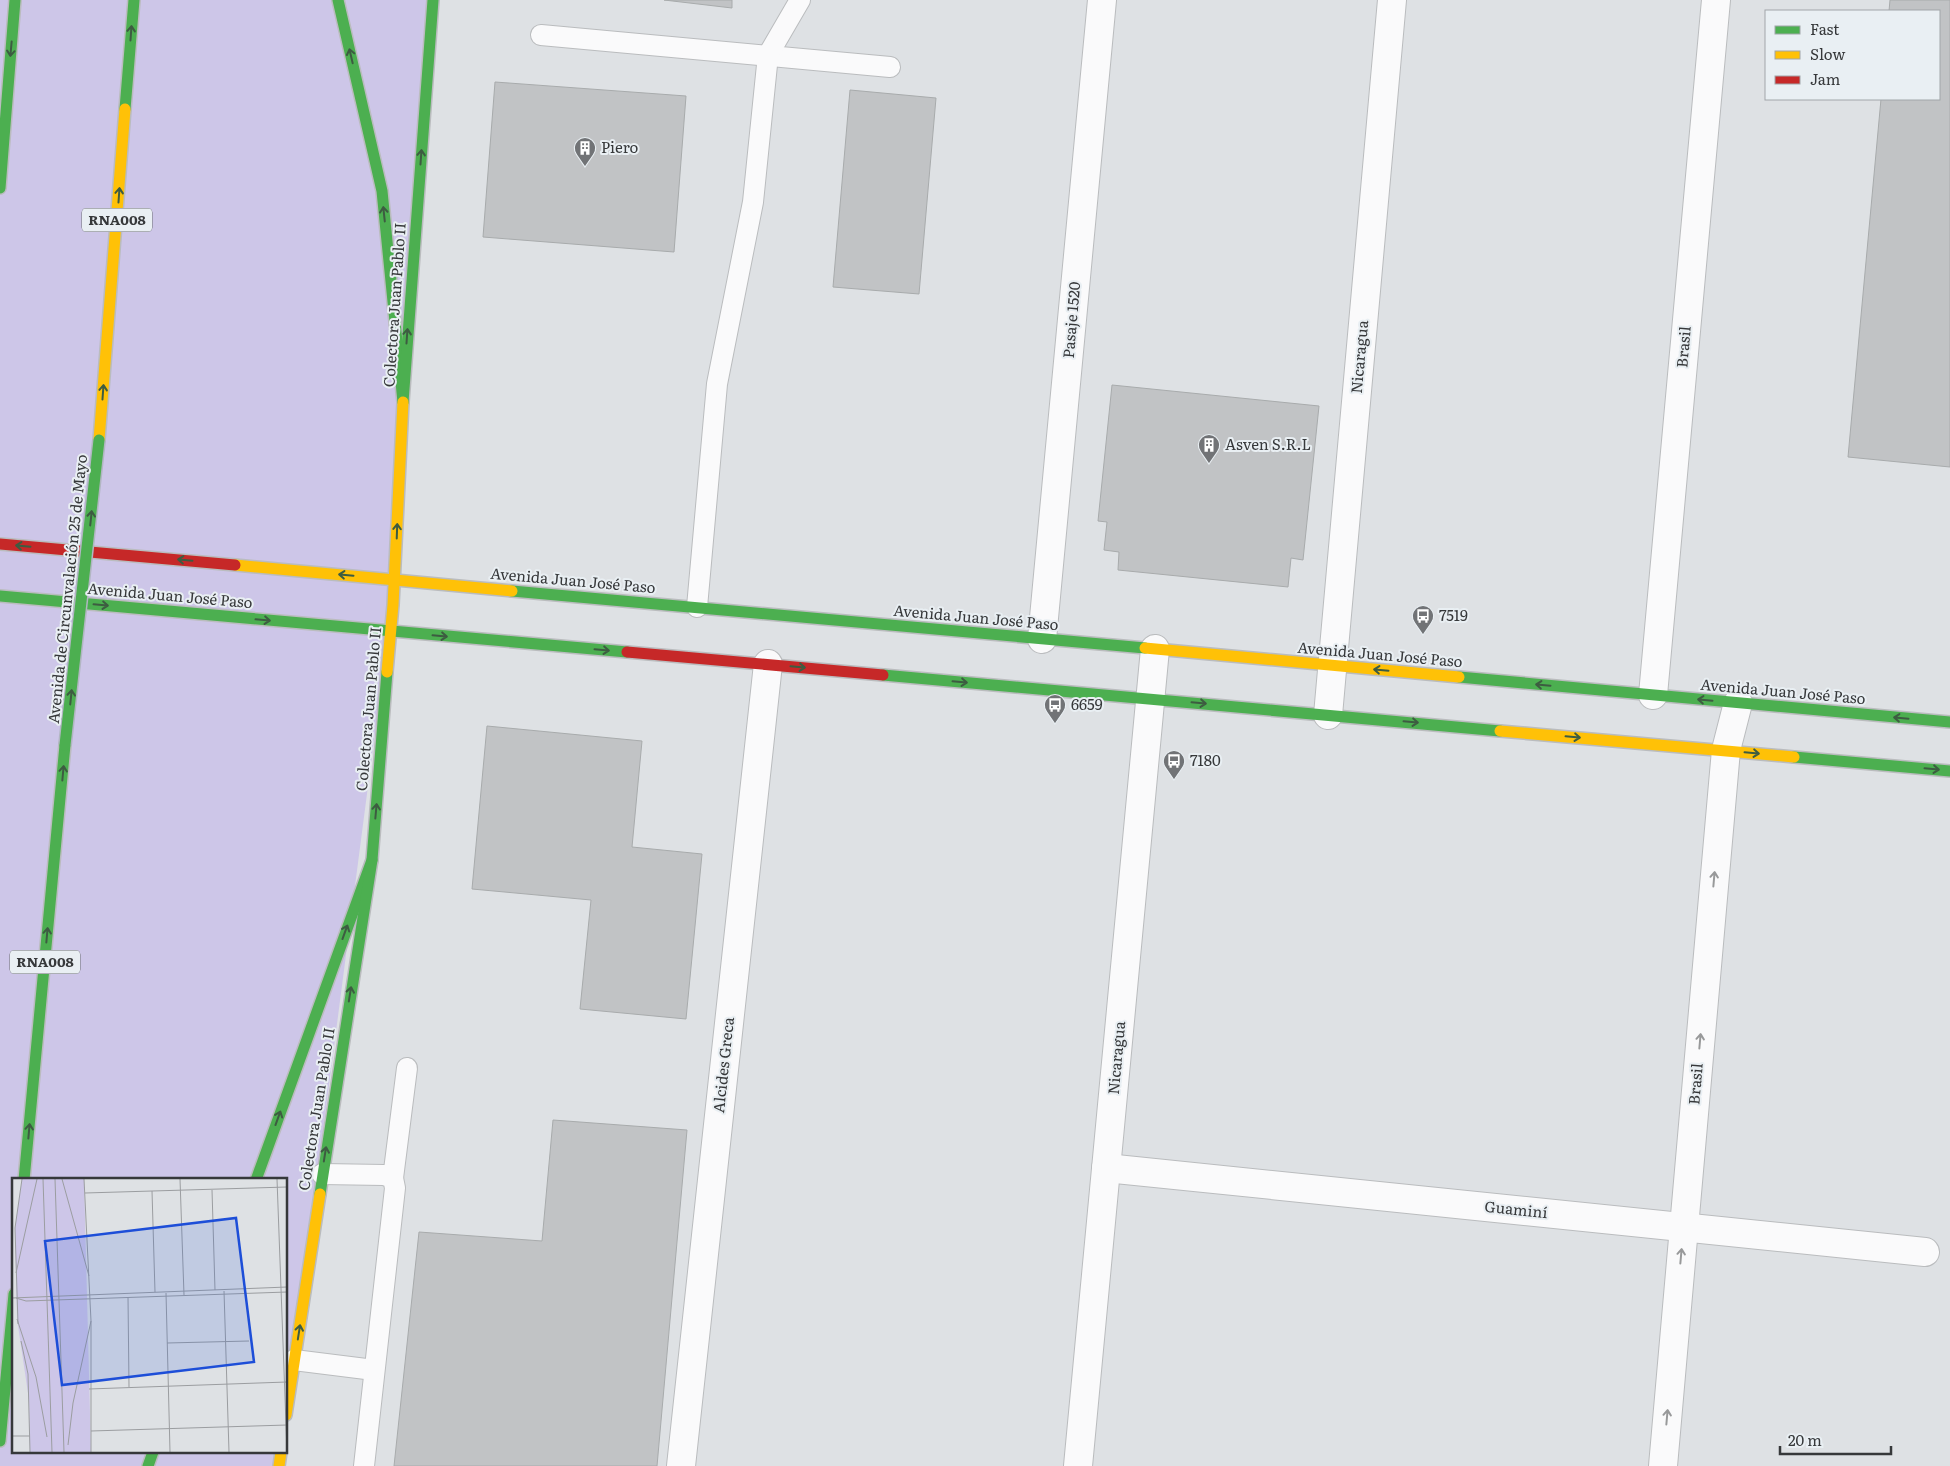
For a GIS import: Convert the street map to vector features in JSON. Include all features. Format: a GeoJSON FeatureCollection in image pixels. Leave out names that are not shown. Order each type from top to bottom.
{"type":"FeatureCollection","features":[{"type":"Feature","properties":{"kind":"main road"},"geometry":{"type":"LineString","coordinates":[[0,188],[15,0]]}},
{"type":"Feature","properties":{"kind":"main road","name":"Avenida de Circunvalación 25 de Mayo"},"geometry":{"type":"LineString","coordinates":[[24,1178],[65,745],[100,440],[134,0]]}},
{"type":"Feature","properties":{"kind":"main road"},"geometry":{"type":"LineString","coordinates":[[338,0],[382,191],[402,402]]}},
{"type":"Feature","properties":{"kind":"main road","name":"Colectora Juan Pablo II"},"geometry":{"type":"LineString","coordinates":[[288,1401],[372,860],[395,580],[402,402],[432,0]]}},
{"type":"Feature","properties":{"kind":"main road","name":"Avenida Juan José Paso"},"geometry":{"type":"LineString","coordinates":[[0,544],[1950,722]]}},
{"type":"Feature","properties":{"kind":"main road","name":"Avenida Juan José Paso"},"geometry":{"type":"LineString","coordinates":[[0,596],[1950,771]]}},
{"type":"Feature","properties":{"kind":"main road"},"geometry":{"type":"LineString","coordinates":[[257,1178],[372,860]]}},
{"type":"Feature","properties":{"kind":"main road"},"geometry":{"type":"LineString","coordinates":[[0,1441],[12,1315]]}},
{"type":"Feature","properties":{"kind":"main road"},"geometry":{"type":"LineString","coordinates":[[148,1466],[152,1454]]}},
{"type":"Feature","properties":{"kind":"street","name":"Pasaje 1520"},"geometry":{"type":"LineString","coordinates":[[1042,639],[1102,0]]}},
{"type":"Feature","properties":{"kind":"street","name":"Nicaragua"},"geometry":{"type":"LineString","coordinates":[[1328,714],[1392,0]]}},
{"type":"Feature","properties":{"kind":"street","name":"Brasil"},"geometry":{"type":"LineString","coordinates":[[1653,695],[1716,0]]}},
{"type":"Feature","properties":{"kind":"street","name":"Nicaragua"},"geometry":{"type":"LineString","coordinates":[[1078,1466],[1155,649]]}},
{"type":"Feature","properties":{"kind":"street","name":"Alcides Greca"},"geometry":{"type":"LineString","coordinates":[[681,1466],[768,664]]}},
{"type":"Feature","properties":{"kind":"street","name":"Brasil"},"geometry":{"type":"LineString","coordinates":[[1663,1466],[1726,750],[1738,703]]}},
{"type":"Feature","properties":{"kind":"street","name":"Guaminí"},"geometry":{"type":"LineString","coordinates":[[1106,1168],[1925,1252]]}},
{"type":"Feature","properties":{"kind":"lane"},"geometry":{"type":"LineString","coordinates":[[697,607],[717,384],[753,202],[768,56],[800,0]]}},
{"type":"Feature","properties":{"kind":"lane"},"geometry":{"type":"LineString","coordinates":[[541,35],[890,67]]}},
{"type":"Feature","properties":{"kind":"lane"},"geometry":{"type":"LineString","coordinates":[[364,1466],[395,1188],[393,1178],[407,1068]]}},
{"type":"Feature","properties":{"kind":"lane"},"geometry":{"type":"LineString","coordinates":[[322,1174],[384,1175],[393,1178]]}},
{"type":"Feature","properties":{"kind":"lane"},"geometry":{"type":"LineString","coordinates":[[294,1360],[374,1370]]}},
{"type":"Feature","properties":{"kind":"shaded area"},"geometry":{"type":"Polygon","coordinates":[[[0,0],[433,0],[395,579],[288,1400],[288,1178],[12,1178],[12,1454],[281,1454],[279,1466],[0,1466],[0,0]]]}},
{"type":"Feature","properties":{"kind":"building"},"geometry":{"type":"Polygon","coordinates":[[[664,0],[732,0],[732,8],[664,0]]]}},
{"type":"Feature","properties":{"kind":"building"},"geometry":{"type":"Polygon","coordinates":[[[1890,0],[1950,0],[1950,467],[1848,457],[1881,100],[1940,100],[1940,10],[1889,10],[1890,0]]]}},
{"type":"Feature","properties":{"kind":"building","name":"Piero"},"geometry":{"type":"Polygon","coordinates":[[[495,82],[686,96],[674,252],[483,237],[495,82]]]}},
{"type":"Feature","properties":{"kind":"building"},"geometry":{"type":"Polygon","coordinates":[[[850,90],[936,98],[919,294],[833,287],[850,90]]]}},
{"type":"Feature","properties":{"kind":"building","name":"Asven S.R.L"},"geometry":{"type":"Polygon","coordinates":[[[1112,385],[1319,406],[1303,560],[1291,558],[1288,587],[1118,570],[1119,552],[1104,550],[1107,522],[1098,521],[1112,385]]]}},
{"type":"Feature","properties":{"kind":"building"},"geometry":{"type":"Polygon","coordinates":[[[487,726],[642,741],[632,847],[702,854],[686,1019],[580,1009],[591,900],[472,889],[487,726]]]}},
{"type":"Feature","properties":{"kind":"building"},"geometry":{"type":"Polygon","coordinates":[[[553,1120],[687,1130],[657,1466],[394,1466],[419,1232],[542,1241],[553,1120]]]}},
{"type":"Feature","properties":{"kind":"traffic: fast"},"geometry":{"type":"LineString","coordinates":[[0,188],[15,0]]}},
{"type":"Feature","properties":{"kind":"traffic: fast"},"geometry":{"type":"LineString","coordinates":[[125,109],[134,0]]}},
{"type":"Feature","properties":{"kind":"traffic: fast"},"geometry":{"type":"LineString","coordinates":[[338,0],[382,191],[403,402]]}},
{"type":"Feature","properties":{"kind":"traffic: fast"},"geometry":{"type":"LineString","coordinates":[[403,402],[433,0]]}},
{"type":"Feature","properties":{"kind":"traffic: fast"},"geometry":{"type":"LineString","coordinates":[[65,745],[99,440]]}},
{"type":"Feature","properties":{"kind":"traffic: fast"},"geometry":{"type":"LineString","coordinates":[[512,591],[1145,648]]}},
{"type":"Feature","properties":{"kind":"traffic: fast"},"geometry":{"type":"LineString","coordinates":[[0,596],[627,652]]}},
{"type":"Feature","properties":{"kind":"traffic: fast"},"geometry":{"type":"LineString","coordinates":[[320,1194],[372,860],[387,672]]}},
{"type":"Feature","properties":{"kind":"traffic: fast"},"geometry":{"type":"LineString","coordinates":[[883,675],[1500,731]]}},
{"type":"Feature","properties":{"kind":"traffic: fast"},"geometry":{"type":"LineString","coordinates":[[1459,677],[1950,722]]}},
{"type":"Feature","properties":{"kind":"traffic: fast"},"geometry":{"type":"LineString","coordinates":[[24,1178],[65,745]]}},
{"type":"Feature","properties":{"kind":"traffic: fast"},"geometry":{"type":"LineString","coordinates":[[1794,757],[1950,771]]}},
{"type":"Feature","properties":{"kind":"traffic: fast"},"geometry":{"type":"LineString","coordinates":[[257,1178],[372,860]]}},
{"type":"Feature","properties":{"kind":"traffic: fast"},"geometry":{"type":"LineString","coordinates":[[0,1441],[12,1315]]}},
{"type":"Feature","properties":{"kind":"traffic: fast"},"geometry":{"type":"LineString","coordinates":[[148,1466],[152,1454]]}},
{"type":"Feature","properties":{"kind":"traffic: slow"},"geometry":{"type":"LineString","coordinates":[[99,440],[125,109]]}},
{"type":"Feature","properties":{"kind":"traffic: slow"},"geometry":{"type":"LineString","coordinates":[[387,672],[393,605],[403,402]]}},
{"type":"Feature","properties":{"kind":"traffic: slow"},"geometry":{"type":"LineString","coordinates":[[235,565],[512,591]]}},
{"type":"Feature","properties":{"kind":"traffic: slow"},"geometry":{"type":"LineString","coordinates":[[1145,648],[1459,677]]}},
{"type":"Feature","properties":{"kind":"traffic: slow"},"geometry":{"type":"LineString","coordinates":[[1500,731],[1794,757]]}},
{"type":"Feature","properties":{"kind":"traffic: slow"},"geometry":{"type":"LineString","coordinates":[[288,1402],[320,1194]]}},
{"type":"Feature","properties":{"kind":"traffic: slow"},"geometry":{"type":"LineString","coordinates":[[279,1466],[281,1454]]}},
{"type":"Feature","properties":{"kind":"traffic: jam"},"geometry":{"type":"LineString","coordinates":[[0,544],[235,565]]}},
{"type":"Feature","properties":{"kind":"traffic: jam"},"geometry":{"type":"LineString","coordinates":[[627,652],[883,675]]}},
{"type":"Feature","properties":{"kind":"place","name":"Piero"},"geometry":{"type":"Point","coordinates":[585,167]}},
{"type":"Feature","properties":{"kind":"place","name":"Asven S.R.L"},"geometry":{"type":"Point","coordinates":[1209,464]}},
{"type":"Feature","properties":{"kind":"place","name":"7519"},"geometry":{"type":"Point","coordinates":[1423,635]}},
{"type":"Feature","properties":{"kind":"place","name":"6659"},"geometry":{"type":"Point","coordinates":[1055,724]}},
{"type":"Feature","properties":{"kind":"place","name":"7180"},"geometry":{"type":"Point","coordinates":[1174,780]}}]}
